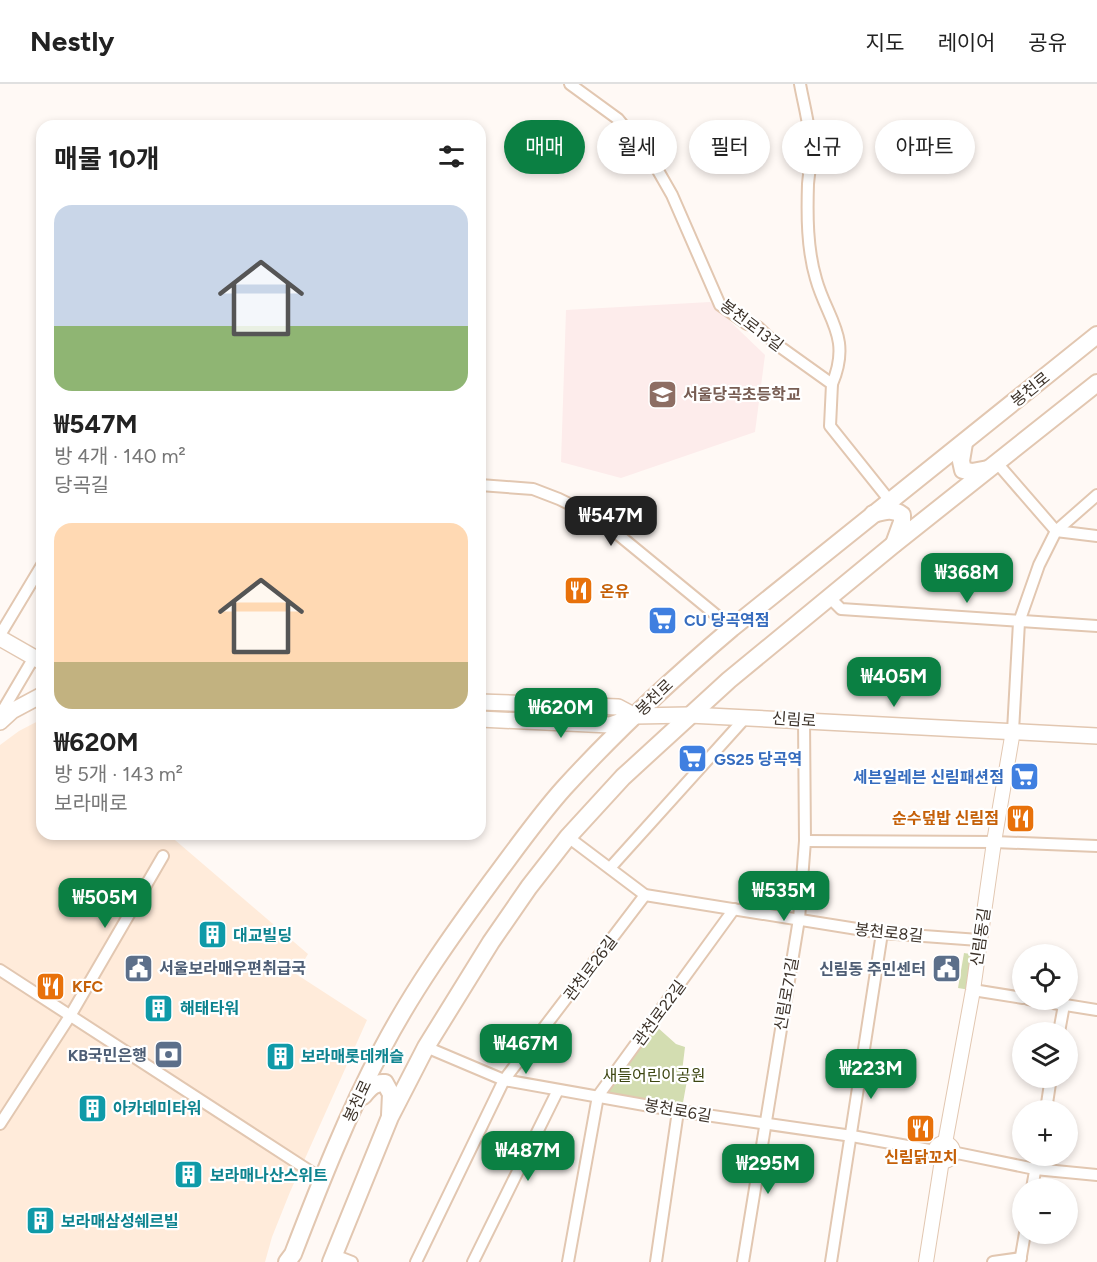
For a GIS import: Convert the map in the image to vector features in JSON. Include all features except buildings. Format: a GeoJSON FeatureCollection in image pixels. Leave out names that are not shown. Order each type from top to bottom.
{"type":"FeatureCollection","features":[{"type":"Feature","properties":{"kind":"main road","name":"봉천로"},"geometry":{"type":"LineString","coordinates":[[291,1259],[354,1106],[405,1009],[459,926],[563,789],[677,675],[732,628],[1097,334]]}},
{"type":"Feature","properties":{"kind":"main road"},"geometry":{"type":"LineString","coordinates":[[333,1259],[390,1117],[426,1047],[491,942],[568,837],[623,777],[689,715],[893,545],[1097,383]]}},
{"type":"Feature","properties":{"kind":"main road"},"geometry":{"type":"LineString","coordinates":[[964,443],[961,461],[963,470],[972,472],[993,466]]}},
{"type":"Feature","properties":{"kind":"main road"},"geometry":{"type":"LineString","coordinates":[[872,515],[886,510],[896,511],[902,515],[902,522],[893,545]]}},
{"type":"Feature","properties":{"kind":"main road"},"geometry":{"type":"LineString","coordinates":[[0,636],[36,658]]}},
{"type":"Feature","properties":{"kind":"main road"},"geometry":{"type":"LineString","coordinates":[[0,722],[12,711],[36,698]]}},
{"type":"Feature","properties":{"kind":"main road"},"geometry":{"type":"LineString","coordinates":[[486,702],[618,707],[635,716]]}},
{"type":"Feature","properties":{"kind":"main road"},"geometry":{"type":"LineString","coordinates":[[486,719],[610,725],[635,716]]}},
{"type":"Feature","properties":{"kind":"main road","name":"신림로"},"geometry":{"type":"LineString","coordinates":[[635,716],[747,716],[1097,736]]}},
{"type":"Feature","properties":{"kind":"main road"},"geometry":{"type":"LineString","coordinates":[[354,1106],[371,1086],[379,1082],[385,1083],[391,1094],[390,1117]]}},
{"type":"Feature","properties":{"kind":"street","name":"봉천로13길"},"geometry":{"type":"LineString","coordinates":[[570,84],[618,118],[652,159],[672,195],[720,305],[747,324],[758,327],[776,344],[832,384]]}},
{"type":"Feature","properties":{"kind":"street"},"geometry":{"type":"LineString","coordinates":[[800,84],[811,150],[808,225],[811,250],[816,280],[833,319],[840,344],[832,384],[830,426],[890,501]]}},
{"type":"Feature","properties":{"kind":"street"},"geometry":{"type":"LineString","coordinates":[[993,466],[1056,531],[1097,536]]}},
{"type":"Feature","properties":{"kind":"street"},"geometry":{"type":"LineString","coordinates":[[486,485],[533,489],[598,518],[732,628]]}},
{"type":"Feature","properties":{"kind":"street"},"geometry":{"type":"LineString","coordinates":[[1013,731],[1019,622],[1039,565],[1056,531],[1097,495]]}},
{"type":"Feature","properties":{"kind":"street"},"geometry":{"type":"LineString","coordinates":[[0,636],[36,574]]}},
{"type":"Feature","properties":{"kind":"street"},"geometry":{"type":"LineString","coordinates":[[830,597],[841,609],[1097,626]]}},
{"type":"Feature","properties":{"kind":"street"},"geometry":{"type":"LineString","coordinates":[[0,715],[36,664]]}},
{"type":"Feature","properties":{"kind":"street"},"geometry":{"type":"LineString","coordinates":[[610,868],[747,716]]}},
{"type":"Feature","properties":{"kind":"street","name":"신림로71길"},"geometry":{"type":"LineString","coordinates":[[743,1262],[799,919],[805,841],[804,720]]}},
{"type":"Feature","properties":{"kind":"street","name":"신림동길"},"geometry":{"type":"LineString","coordinates":[[926,1262],[973,990],[994,842],[1013,731]]}},
{"type":"Feature","properties":{"kind":"street","name":"봉천로8길"},"geometry":{"type":"LineString","coordinates":[[568,837],[645,895],[882,933],[979,940]]}},
{"type":"Feature","properties":{"kind":"street"},"geometry":{"type":"LineString","coordinates":[[805,841],[994,842],[1097,846]]}},
{"type":"Feature","properties":{"kind":"street"},"geometry":{"type":"LineString","coordinates":[[0,1124],[70,1016],[164,856]]}},
{"type":"Feature","properties":{"kind":"street","name":"관천로26길"},"geometry":{"type":"LineString","coordinates":[[416,1262],[504,1080],[645,895]]}},
{"type":"Feature","properties":{"kind":"street","name":"관천로22길"},"geometry":{"type":"LineString","coordinates":[[568,1262],[598,1096],[734,909]]}},
{"type":"Feature","properties":{"kind":"street"},"geometry":{"type":"LineString","coordinates":[[831,1262],[882,933]]}},
{"type":"Feature","properties":{"kind":"street"},"geometry":{"type":"LineString","coordinates":[[0,970],[322,1179]]}},
{"type":"Feature","properties":{"kind":"street"},"geometry":{"type":"LineString","coordinates":[[973,990],[1012,996]]}},
{"type":"Feature","properties":{"kind":"street"},"geometry":{"type":"LineString","coordinates":[[1078,1007],[1097,1010]]}},
{"type":"Feature","properties":{"kind":"street","name":"봉천로6길"},"geometry":{"type":"LineString","coordinates":[[426,1047],[504,1080],[678,1111],[852,1136],[1035,1169],[1097,1175]]}},
{"type":"Feature","properties":{"kind":"street"},"geometry":{"type":"LineString","coordinates":[[473,1262],[558,1090]]}},
{"type":"Feature","properties":{"kind":"street"},"geometry":{"type":"LineString","coordinates":[[656,1262],[678,1111]]}},
{"type":"Feature","properties":{"kind":"street"},"geometry":{"type":"LineString","coordinates":[[1034,1178],[1036,1166]]}},
{"type":"Feature","properties":{"kind":"street"},"geometry":{"type":"LineString","coordinates":[[993,1262],[1021,1260],[1023,1244]]}},
{"type":"Feature","properties":{"kind":"street"},"geometry":{"type":"LineString","coordinates":[[333,1259],[352,1262]]}},
{"type":"Feature","properties":{"kind":"shaded area","name":"서울당곡초등학교"},"geometry":{"type":"Polygon","coordinates":[[[710,302],[765,355],[755,432],[621,478],[561,462],[566,310],[710,302]]]}},
{"type":"Feature","properties":{"kind":"shaded area"},"geometry":{"type":"Polygon","coordinates":[[[36,722],[36,840],[175,840],[308,954],[296,974],[367,1020],[290,1192],[272,1237],[265,1262],[0,1262],[0,745],[36,722]]]}},
{"type":"Feature","properties":{"kind":"green space"},"geometry":{"type":"Polygon","coordinates":[[[964,953],[976,955],[970,990],[958,988],[964,953]]]}},
{"type":"Feature","properties":{"kind":"green space","name":"새들어린이공원"},"geometry":{"type":"Polygon","coordinates":[[[657,1027],[676,1044],[685,1047],[682,1072],[688,1075],[682,1108],[605,1095],[657,1027]]]}},
{"type":"Feature","properties":{"kind":"place","name":"서울당곡초등학교"},"geometry":{"type":"Point","coordinates":[662,394]}},
{"type":"Feature","properties":{"kind":"place","name":"온유"},"geometry":{"type":"Point","coordinates":[579,591]}},
{"type":"Feature","properties":{"kind":"place","name":"CU 당곡역점"},"geometry":{"type":"Point","coordinates":[663,620]}},
{"type":"Feature","properties":{"kind":"place","name":"GS25 당곡역"},"geometry":{"type":"Point","coordinates":[693,759]}},
{"type":"Feature","properties":{"kind":"place","name":"세븐일레븐 신림패션점"},"geometry":{"type":"Point","coordinates":[1025,777]}},
{"type":"Feature","properties":{"kind":"place","name":"순수덮밥 신림점"},"geometry":{"type":"Point","coordinates":[1020,818]}},
{"type":"Feature","properties":{"kind":"place","name":"대교빌딩"},"geometry":{"type":"Point","coordinates":[212,935]}},
{"type":"Feature","properties":{"kind":"place","name":"서울보라매우편취급국"},"geometry":{"type":"Point","coordinates":[138,968]}},
{"type":"Feature","properties":{"kind":"place","name":"신림동 주민센터"},"geometry":{"type":"Point","coordinates":[947,969]}},
{"type":"Feature","properties":{"kind":"place","name":"KFC"},"geometry":{"type":"Point","coordinates":[51,986]}},
{"type":"Feature","properties":{"kind":"place","name":"해태타워"},"geometry":{"type":"Point","coordinates":[159,1008]}},
{"type":"Feature","properties":{"kind":"place","name":"KB국민은행"},"geometry":{"type":"Point","coordinates":[168,1055]}},
{"type":"Feature","properties":{"kind":"place","name":"보라매롯데캐슬"},"geometry":{"type":"Point","coordinates":[280,1056]}},
{"type":"Feature","properties":{"kind":"place","name":"아카데미타워"},"geometry":{"type":"Point","coordinates":[92,1108]}},
{"type":"Feature","properties":{"kind":"place","name":"신림닭꼬치"},"geometry":{"type":"Point","coordinates":[921,1129]}},
{"type":"Feature","properties":{"kind":"place","name":"보라매나산스위트"},"geometry":{"type":"Point","coordinates":[189,1175]}},
{"type":"Feature","properties":{"kind":"place","name":"보라매삼성쉐르빌"},"geometry":{"type":"Point","coordinates":[40,1221]}}]}
